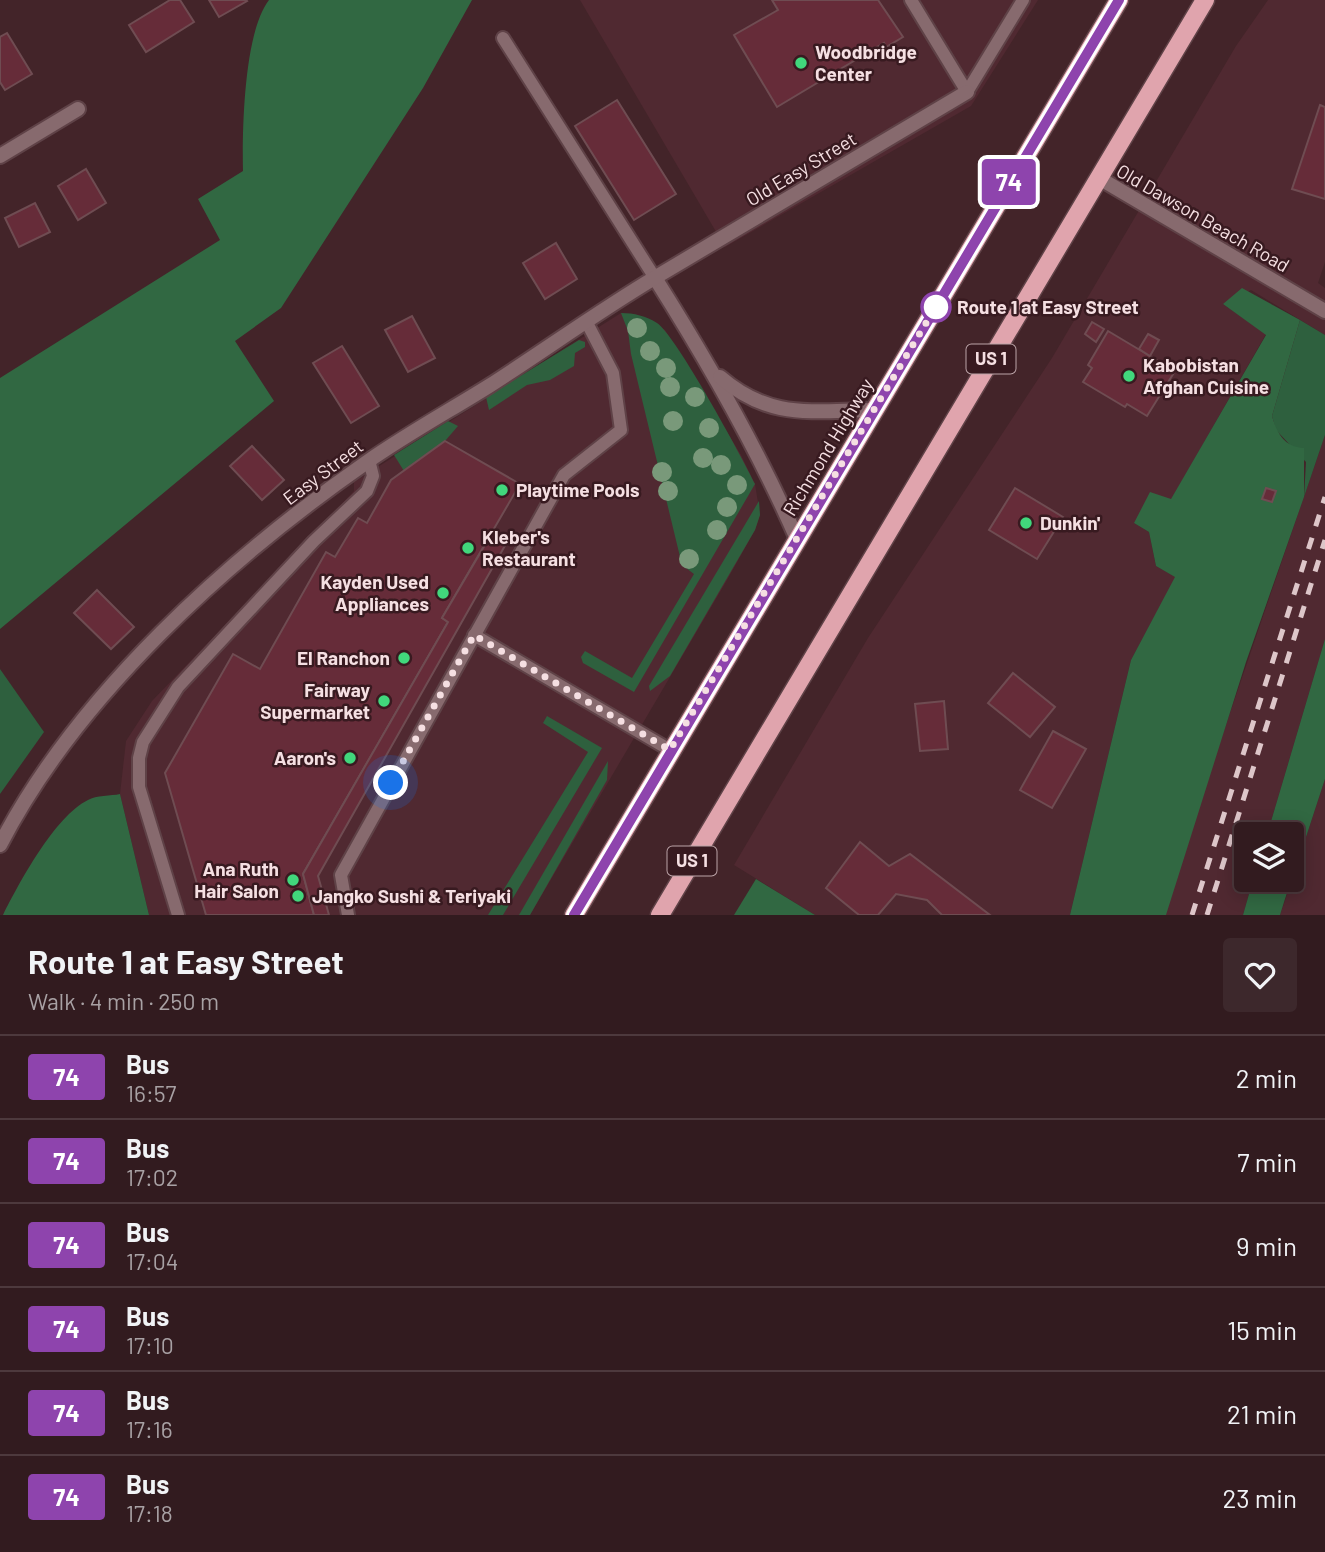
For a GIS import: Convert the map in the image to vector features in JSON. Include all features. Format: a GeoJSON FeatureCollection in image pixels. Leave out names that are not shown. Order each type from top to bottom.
{"type":"FeatureCollection","features":[{"type":"Feature","properties":{"kind":"main road","name":"Richmond Highway"},"geometry":{"type":"LineString","coordinates":[[573,915],[1119,0]]}},
{"type":"Feature","properties":{"kind":"main road","name":"US 1"},"geometry":{"type":"LineString","coordinates":[[660,915],[1205,0]]}},
{"type":"Feature","properties":{"kind":"street","name":"Old Easy Street"},"geometry":{"type":"LineString","coordinates":[[655,278],[967,92]]}},
{"type":"Feature","properties":{"kind":"street"},"geometry":{"type":"LineString","coordinates":[[0,156],[78,109]]}},
{"type":"Feature","properties":{"kind":"street","name":"Old Dawson Beach Road"},"geometry":{"type":"LineString","coordinates":[[1099,178],[1325,311]]}},
{"type":"Feature","properties":{"kind":"street"},"geometry":{"type":"LineString","coordinates":[[655,278],[714,371],[770,477],[797,539]]}},
{"type":"Feature","properties":{"kind":"street","name":"Easy Street"},"geometry":{"type":"LineString","coordinates":[[0,845],[20,806],[59,748],[123,673],[187,610],[271,535],[369,460],[655,278]]}},
{"type":"Feature","properties":{"kind":"street"},"geometry":{"type":"LineString","coordinates":[[714,371],[745,397],[768,407],[795,411],[876,410]]}},
{"type":"Feature","properties":{"kind":"lane"},"geometry":{"type":"LineString","coordinates":[[911,0],[967,92],[1023,0]]}},
{"type":"Feature","properties":{"kind":"lane"},"geometry":{"type":"LineString","coordinates":[[503,38],[655,278]]}},
{"type":"Feature","properties":{"kind":"lane"},"geometry":{"type":"LineString","coordinates":[[348,915],[341,875],[564,475],[621,430],[613,373],[586,321]]}},
{"type":"Feature","properties":{"kind":"lane"},"geometry":{"type":"LineString","coordinates":[[178,915],[139,787],[139,758],[143,742],[153,722],[178,687],[314,541],[367,491],[373,476],[369,460]]}},
{"type":"Feature","properties":{"kind":"lane"},"geometry":{"type":"LineString","coordinates":[[474,635],[670,750]]}},
{"type":"Feature","properties":{"kind":"shaded area","name":"Woodbridge Center"},"geometry":{"type":"Polygon","coordinates":[[[580,0],[1038,0],[971,106],[725,247],[580,0]]]}},
{"type":"Feature","properties":{"kind":"shaded area"},"geometry":{"type":"Polygon","coordinates":[[[1268,0],[1325,0],[1325,262],[1318,283],[1325,288],[1325,335],[1251,290],[1223,304],[1266,334],[1171,500],[1134,523],[1149,532],[1156,566],[1176,577],[1131,660],[1070,915],[815,915],[734,865],[868,638],[1052,358],[1236,46],[1268,0]]]}},
{"type":"Feature","properties":{"kind":"shaded area"},"geometry":{"type":"Polygon","coordinates":[[[621,313],[644,317],[665,330],[741,455],[755,484],[760,515],[755,530],[727,580],[530,915],[149,915],[120,794],[126,741],[152,701],[354,491],[354,482],[621,313]]]}},
{"type":"Feature","properties":{"kind":"shaded area"},"geometry":{"type":"Polygon","coordinates":[[[1325,435],[1325,639],[1271,822],[1234,822],[1234,892],[1250,892],[1243,915],[1161,915],[1325,435]]]}},
{"type":"Feature","properties":{"kind":"shaded area"},"geometry":{"type":"Polygon","coordinates":[[[1325,779],[1325,915],[1280,915],[1288,892],[1304,892],[1304,843],[1325,779]]]}},
{"type":"Feature","properties":{"kind":"green space"},"geometry":{"type":"Polygon","coordinates":[[[269,0],[472,0],[423,88],[281,308],[235,341],[274,401],[0,629],[0,378],[220,240],[198,199],[243,171],[246,82],[254,34],[269,0]]]}},
{"type":"Feature","properties":{"kind":"green space"},"geometry":{"type":"Polygon","coordinates":[[[1242,288],[1300,320],[1272,416],[1276,428],[1286,442],[1304,448],[1304,497],[1246,662],[1166,915],[1070,915],[1131,660],[1175,577],[1156,566],[1149,532],[1134,523],[1150,492],[1171,499],[1266,335],[1223,304],[1242,288]]]}},
{"type":"Feature","properties":{"kind":"green space"},"geometry":{"type":"Polygon","coordinates":[[[621,313],[649,318],[666,333],[709,399],[755,484],[634,692],[583,663],[581,657],[585,651],[632,678],[694,574],[682,565],[631,354],[628,331],[621,313]]]}},
{"type":"Feature","properties":{"kind":"green space"},"geometry":{"type":"Polygon","coordinates":[[[1300,320],[1325,335],[1325,435],[1304,497],[1306,462],[1276,430],[1272,416],[1300,320]]]}},
{"type":"Feature","properties":{"kind":"green space"},"geometry":{"type":"Polygon","coordinates":[[[579,340],[585,342],[585,347],[575,353],[574,366],[550,380],[527,385],[489,410],[486,397],[579,340]]]}},
{"type":"Feature","properties":{"kind":"green space"},"geometry":{"type":"Polygon","coordinates":[[[448,421],[458,426],[445,441],[404,471],[394,455],[448,421]]]}},
{"type":"Feature","properties":{"kind":"green space"},"geometry":{"type":"Polygon","coordinates":[[[759,501],[760,515],[755,530],[670,676],[650,691],[649,686],[759,501]]]}},
{"type":"Feature","properties":{"kind":"green space"},"geometry":{"type":"Polygon","coordinates":[[[1325,639],[1325,779],[1304,843],[1304,822],[1271,822],[1325,639]]]}},
{"type":"Feature","properties":{"kind":"green space"},"geometry":{"type":"Polygon","coordinates":[[[0,669],[44,732],[0,794],[0,669]]]}},
{"type":"Feature","properties":{"kind":"green space"},"geometry":{"type":"Polygon","coordinates":[[[547,716],[602,748],[503,915],[488,915],[588,752],[543,723],[547,716]]]}},
{"type":"Feature","properties":{"kind":"green space"},"geometry":{"type":"Polygon","coordinates":[[[608,761],[607,780],[530,915],[519,915],[608,761]]]}},
{"type":"Feature","properties":{"kind":"green space"},"geometry":{"type":"Polygon","coordinates":[[[120,794],[149,915],[3,915],[39,852],[63,820],[91,798],[120,794]]]}},
{"type":"Feature","properties":{"kind":"green space"},"geometry":{"type":"Polygon","coordinates":[[[756,879],[815,915],[734,915],[756,879]]]}},
{"type":"Feature","properties":{"kind":"green space"},"geometry":{"type":"Polygon","coordinates":[[[1250,892],[1287,892],[1280,915],[1243,915],[1250,892]]]}},
{"type":"Feature","properties":{"kind":"building"},"geometry":{"type":"Polygon","coordinates":[[[170,0],[180,0],[194,22],[146,52],[129,25],[170,0]]]}},
{"type":"Feature","properties":{"kind":"building"},"geometry":{"type":"Polygon","coordinates":[[[209,0],[246,0],[247,1],[219,17],[209,0]]]}},
{"type":"Feature","properties":{"kind":"building","name":"Woodbridge Center"},"geometry":{"type":"Polygon","coordinates":[[[772,0],[878,0],[903,37],[886,47],[884,43],[777,107],[734,35],[778,10],[772,0]]]}},
{"type":"Feature","properties":{"kind":"building"},"geometry":{"type":"Polygon","coordinates":[[[7,33],[32,74],[5,90],[0,82],[0,37],[7,33]]]}},
{"type":"Feature","properties":{"kind":"building"},"geometry":{"type":"Polygon","coordinates":[[[617,100],[676,194],[634,220],[575,126],[617,100]]]}},
{"type":"Feature","properties":{"kind":"building"},"geometry":{"type":"Polygon","coordinates":[[[1320,105],[1325,107],[1325,199],[1292,189],[1320,105]]]}},
{"type":"Feature","properties":{"kind":"building"},"geometry":{"type":"Polygon","coordinates":[[[86,169],[106,203],[78,220],[58,186],[86,169]]]}},
{"type":"Feature","properties":{"kind":"building"},"geometry":{"type":"Polygon","coordinates":[[[35,203],[50,232],[19,247],[5,218],[35,203]]]}},
{"type":"Feature","properties":{"kind":"building"},"geometry":{"type":"Polygon","coordinates":[[[556,243],[577,279],[545,299],[523,263],[556,243]]]}},
{"type":"Feature","properties":{"kind":"building"},"geometry":{"type":"Polygon","coordinates":[[[412,316],[435,358],[408,372],[385,330],[412,316]]]}},
{"type":"Feature","properties":{"kind":"building"},"geometry":{"type":"Polygon","coordinates":[[[1092,322],[1104,329],[1096,342],[1085,334],[1092,322]]]}},
{"type":"Feature","properties":{"kind":"building","name":"Kabobistan Afghan Cuisine"},"geometry":{"type":"Polygon","coordinates":[[[1108,331],[1175,371],[1147,416],[1127,404],[1125,407],[1083,382],[1092,368],[1088,365],[1108,331]]]}},
{"type":"Feature","properties":{"kind":"building"},"geometry":{"type":"Polygon","coordinates":[[[1148,334],[1159,340],[1150,356],[1139,349],[1148,334]]]}},
{"type":"Feature","properties":{"kind":"building"},"geometry":{"type":"Polygon","coordinates":[[[342,346],[379,406],[351,423],[313,363],[342,346]]]}},
{"type":"Feature","properties":{"kind":"building"},"geometry":{"type":"Polygon","coordinates":[[[445,441],[520,484],[442,618],[448,622],[303,874],[314,915],[206,915],[165,773],[233,654],[260,669],[326,552],[335,557],[358,518],[367,523],[391,480],[445,441]]]}},
{"type":"Feature","properties":{"kind":"building"},"geometry":{"type":"Polygon","coordinates":[[[252,446],[284,480],[262,500],[230,466],[252,446]]]}},
{"type":"Feature","properties":{"kind":"building","name":"Dunkin'"},"geometry":{"type":"Polygon","coordinates":[[[1015,488],[1063,517],[1037,559],[989,530],[1015,488]]]}},
{"type":"Feature","properties":{"kind":"building"},"geometry":{"type":"Polygon","coordinates":[[[1266,488],[1276,491],[1272,502],[1262,499],[1266,488]]]}},
{"type":"Feature","properties":{"kind":"building"},"geometry":{"type":"Polygon","coordinates":[[[492,533],[507,542],[318,876],[329,915],[314,915],[303,874],[448,622],[442,618],[492,533]]]}},
{"type":"Feature","properties":{"kind":"building"},"geometry":{"type":"Polygon","coordinates":[[[97,590],[134,627],[111,649],[74,613],[97,590]]]}},
{"type":"Feature","properties":{"kind":"building"},"geometry":{"type":"Polygon","coordinates":[[[1013,673],[1055,707],[1030,737],[988,703],[1013,673]]]}},
{"type":"Feature","properties":{"kind":"building"},"geometry":{"type":"Polygon","coordinates":[[[944,701],[948,749],[920,751],[915,704],[944,701]]]}},
{"type":"Feature","properties":{"kind":"building"},"geometry":{"type":"Polygon","coordinates":[[[1053,731],[1086,749],[1052,808],[1020,790],[1053,731]]]}},
{"type":"Feature","properties":{"kind":"building"},"geometry":{"type":"Polygon","coordinates":[[[860,842],[889,866],[910,854],[990,915],[942,915],[927,900],[896,894],[878,915],[859,915],[826,888],[860,842]]]}},
{"type":"Feature","properties":{"kind":"railway"},"geometry":{"type":"LineString","coordinates":[[1192,915],[1325,497]]}},
{"type":"Feature","properties":{"kind":"railway"},"geometry":{"type":"LineString","coordinates":[[1207,915],[1325,540]]}},
{"type":"Feature","properties":{"kind":"bus line","name":"74"},"geometry":{"type":"LineString","coordinates":[[574,915],[1119,0]]}},
{"type":"Feature","properties":{"kind":"place","name":"Woodbridge Center"},"geometry":{"type":"Point","coordinates":[801,63]}},
{"type":"Feature","properties":{"kind":"place","name":"Route 1 at Easy Street"},"geometry":{"type":"Point","coordinates":[936,307]}},
{"type":"Feature","properties":{"kind":"place","name":"Kabobistan Afghan Cuisine"},"geometry":{"type":"Point","coordinates":[1129,376]}},
{"type":"Feature","properties":{"kind":"place","name":"Playtime Pools"},"geometry":{"type":"Point","coordinates":[502,490]}},
{"type":"Feature","properties":{"kind":"place","name":"Dunkin'"},"geometry":{"type":"Point","coordinates":[1026,523]}},
{"type":"Feature","properties":{"kind":"place","name":"Kleber's Restaurant"},"geometry":{"type":"Point","coordinates":[468,548]}},
{"type":"Feature","properties":{"kind":"place","name":"Kayden Used Appliances"},"geometry":{"type":"Point","coordinates":[443,593]}},
{"type":"Feature","properties":{"kind":"place","name":"El Ranchon"},"geometry":{"type":"Point","coordinates":[404,658]}},
{"type":"Feature","properties":{"kind":"place","name":"Fairway Supermarket"},"geometry":{"type":"Point","coordinates":[384,701]}},
{"type":"Feature","properties":{"kind":"place","name":"Aaron's"},"geometry":{"type":"Point","coordinates":[350,758]}},
{"type":"Feature","properties":{"kind":"place","name":"Ana Ruth Hair Salon"},"geometry":{"type":"Point","coordinates":[293,880]}},
{"type":"Feature","properties":{"kind":"place","name":"Jangko Sushi & Teriyaki"},"geometry":{"type":"Point","coordinates":[298,896]}},
{"type":"Feature","properties":{"kind":"route"},"geometry":{"type":"LineString","coordinates":[[391,783],[474,635],[670,750],[941,298],[936,307]]}}]}
